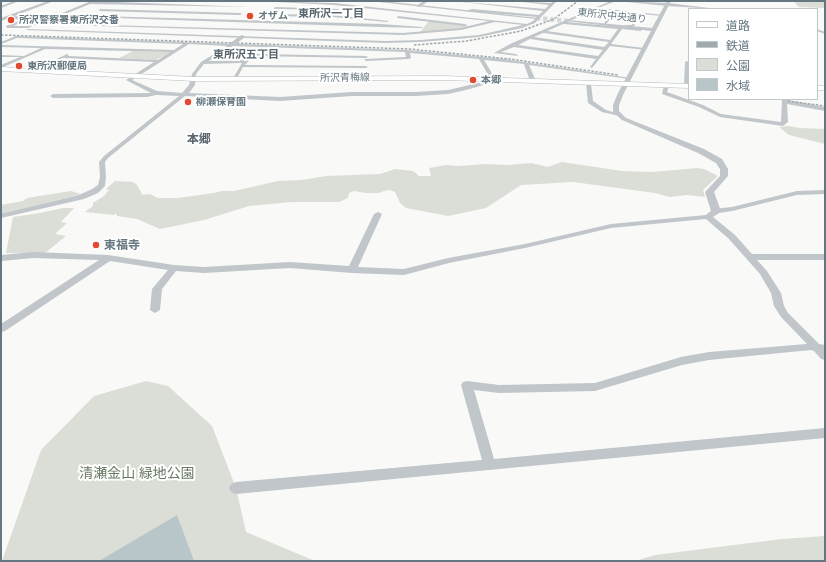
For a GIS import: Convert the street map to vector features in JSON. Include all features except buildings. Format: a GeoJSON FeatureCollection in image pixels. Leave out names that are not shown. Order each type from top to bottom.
{"type":"FeatureCollection","features":[{"type":"Feature","properties":{"kind":"main road","name":"所沢青梅線"},"geometry":{"type":"LineString","coordinates":[[1,68],[131,77],[194,79],[495,79],[587,84],[629,79],[666,86],[688,86]]}},
{"type":"Feature","properties":{"kind":"street"},"geometry":{"type":"LineString","coordinates":[[4,1],[16,1]]}},
{"type":"Feature","properties":{"kind":"street"},"geometry":{"type":"LineString","coordinates":[[1,7],[16,1]]}},
{"type":"Feature","properties":{"kind":"street"},"geometry":{"type":"LineString","coordinates":[[9,18],[52,1]]}},
{"type":"Feature","properties":{"kind":"street"},"geometry":{"type":"LineString","coordinates":[[94,1],[57,16],[421,27]]}},
{"type":"Feature","properties":{"kind":"street"},"geometry":{"type":"LineString","coordinates":[[118,33],[179,1]]}},
{"type":"Feature","properties":{"kind":"street"},"geometry":{"type":"LineString","coordinates":[[229,21],[259,1],[284,1],[350,5],[528,25]]}},
{"type":"Feature","properties":{"kind":"street"},"geometry":{"type":"LineString","coordinates":[[1,216],[81,197],[95,191],[101,186],[103,177],[102,162],[106,157],[191,88],[194,74],[203,63],[242,37],[284,1]]}},
{"type":"Feature","properties":{"kind":"street"},"geometry":{"type":"LineString","coordinates":[[332,16],[357,1]]}},
{"type":"Feature","properties":{"kind":"street"},"geometry":{"type":"LineString","coordinates":[[371,1],[538,18]]}},
{"type":"Feature","properties":{"kind":"street"},"geometry":{"type":"LineString","coordinates":[[418,6],[427,1]]}},
{"type":"Feature","properties":{"kind":"street"},"geometry":{"type":"LineString","coordinates":[[455,1],[546,10]]}},
{"type":"Feature","properties":{"kind":"street"},"geometry":{"type":"LineString","coordinates":[[516,1],[553,3]]}},
{"type":"Feature","properties":{"kind":"street"},"geometry":{"type":"LineString","coordinates":[[524,56],[496,53],[583,13],[614,1]]}},
{"type":"Feature","properties":{"kind":"street"},"geometry":{"type":"LineString","coordinates":[[619,1],[706,8]]}},
{"type":"Feature","properties":{"kind":"street"},"geometry":{"type":"LineString","coordinates":[[444,16],[468,2]]}},
{"type":"Feature","properties":{"kind":"street"},"geometry":{"type":"LineString","coordinates":[[89,3],[249,7]]}},
{"type":"Feature","properties":{"kind":"street"},"geometry":{"type":"LineString","coordinates":[[28,30],[370,41],[421,41],[462,38],[503,32],[528,25],[538,18],[553,3]]}},
{"type":"Feature","properties":{"kind":"street"},"geometry":{"type":"LineString","coordinates":[[627,12],[638,3]]}},
{"type":"Feature","properties":{"kind":"street"},"geometry":{"type":"LineString","coordinates":[[53,31],[114,4]]}},
{"type":"Feature","properties":{"kind":"street"},"geometry":{"type":"LineString","coordinates":[[131,11],[143,4]]}},
{"type":"Feature","properties":{"kind":"street"},"geometry":{"type":"LineString","coordinates":[[618,115],[616,112],[616,106],[668,4]]}},
{"type":"Feature","properties":{"kind":"street"},"geometry":{"type":"LineString","coordinates":[[275,8],[352,11]]}},
{"type":"Feature","properties":{"kind":"street"},"geometry":{"type":"LineString","coordinates":[[593,9],[662,15]]}},
{"type":"Feature","properties":{"kind":"street"},"geometry":{"type":"LineString","coordinates":[[100,10],[240,14]]}},
{"type":"Feature","properties":{"kind":"street"},"geometry":{"type":"LineString","coordinates":[[400,11],[393,16],[476,26]]}},
{"type":"Feature","properties":{"kind":"street"},"geometry":{"type":"LineString","coordinates":[[606,23],[615,11]]}},
{"type":"Feature","properties":{"kind":"street"},"geometry":{"type":"LineString","coordinates":[[583,13],[597,15]]}},
{"type":"Feature","properties":{"kind":"street"},"geometry":{"type":"LineString","coordinates":[[633,26],[641,13]]}},
{"type":"Feature","properties":{"kind":"street"},"geometry":{"type":"LineString","coordinates":[[1,14],[16,14]]}},
{"type":"Feature","properties":{"kind":"street"},"geometry":{"type":"LineString","coordinates":[[418,19],[430,14]]}},
{"type":"Feature","properties":{"kind":"street"},"geometry":{"type":"LineString","coordinates":[[267,15],[332,16],[388,20],[381,26],[370,41]]}},
{"type":"Feature","properties":{"kind":"street"},"geometry":{"type":"LineString","coordinates":[[604,15],[611,16]]}},
{"type":"Feature","properties":{"kind":"street"},"geometry":{"type":"LineString","coordinates":[[1,20],[9,18],[23,18],[46,18],[48,19],[28,28],[7,27],[24,20],[23,18]]}},
{"type":"Feature","properties":{"kind":"street"},"geometry":{"type":"LineString","coordinates":[[170,35],[194,20]]}},
{"type":"Feature","properties":{"kind":"street"},"geometry":{"type":"LineString","coordinates":[[563,23],[621,28],[643,28],[569,20]]}},
{"type":"Feature","properties":{"kind":"street","name":"東所沢中央通り"},"geometry":{"type":"LineString","coordinates":[[569,20],[654,30]]}},
{"type":"Feature","properties":{"kind":"street"},"geometry":{"type":"LineString","coordinates":[[419,33],[421,27],[428,21]]}},
{"type":"Feature","properties":{"kind":"street"},"geometry":{"type":"LineString","coordinates":[[67,25],[419,33],[449,31],[495,21]]}},
{"type":"Feature","properties":{"kind":"street"},"geometry":{"type":"LineString","coordinates":[[578,36],[588,25]]}},
{"type":"Feature","properties":{"kind":"street"},"geometry":{"type":"LineString","coordinates":[[592,67],[621,28]]}},
{"type":"Feature","properties":{"kind":"street"},"geometry":{"type":"LineString","coordinates":[[449,31],[462,38]]}},
{"type":"Feature","properties":{"kind":"street"},"geometry":{"type":"LineString","coordinates":[[544,32],[578,36],[609,45]]}},
{"type":"Feature","properties":{"kind":"street"},"geometry":{"type":"LineString","coordinates":[[1,45],[16,37],[407,51],[583,68],[629,79]]}},
{"type":"Feature","properties":{"kind":"street"},"geometry":{"type":"LineString","coordinates":[[530,38],[581,46],[609,45],[644,49]]}},
{"type":"Feature","properties":{"kind":"street"},"geometry":{"type":"LineString","coordinates":[[33,71],[99,40]]}},
{"type":"Feature","properties":{"kind":"street"},"geometry":{"type":"LineString","coordinates":[[188,43],[128,80],[156,92],[280,99],[352,94],[416,94],[448,92],[468,88],[495,79],[480,57]]}},
{"type":"Feature","properties":{"kind":"street"},"geometry":{"type":"LineString","coordinates":[[1,45],[46,48],[174,51]]}},
{"type":"Feature","properties":{"kind":"street"},"geometry":{"type":"LineString","coordinates":[[512,45],[599,58]]}},
{"type":"Feature","properties":{"kind":"street"},"geometry":{"type":"LineString","coordinates":[[234,80],[240,66],[263,46]]}},
{"type":"Feature","properties":{"kind":"street"},"geometry":{"type":"LineString","coordinates":[[570,54],[581,46]]}},
{"type":"Feature","properties":{"kind":"street"},"geometry":{"type":"LineString","coordinates":[[1,68],[46,48]]}},
{"type":"Feature","properties":{"kind":"street"},"geometry":{"type":"LineString","coordinates":[[365,78],[366,58],[369,49]]}},
{"type":"Feature","properties":{"kind":"street"},"geometry":{"type":"LineString","coordinates":[[116,59],[133,50]]}},
{"type":"Feature","properties":{"kind":"street"},"geometry":{"type":"LineString","coordinates":[[252,55],[409,58],[407,51]]}},
{"type":"Feature","properties":{"kind":"street"},"geometry":{"type":"LineString","coordinates":[[1,56],[26,56]]}},
{"type":"Feature","properties":{"kind":"street"},"geometry":{"type":"LineString","coordinates":[[62,57],[158,61]]}},
{"type":"Feature","properties":{"kind":"street"},"geometry":{"type":"LineString","coordinates":[[203,63],[245,61]]}},
{"type":"Feature","properties":{"kind":"street"},"geometry":{"type":"LineString","coordinates":[[687,62],[688,86]]}},
{"type":"Feature","properties":{"kind":"street"},"geometry":{"type":"LineString","coordinates":[[526,63],[533,81]]}},
{"type":"Feature","properties":{"kind":"street"},"geometry":{"type":"LineString","coordinates":[[240,66],[366,67]]}},
{"type":"Feature","properties":{"kind":"street"},"geometry":{"type":"LineString","coordinates":[[583,68],[592,67],[629,79]]}},
{"type":"Feature","properties":{"kind":"street"},"geometry":{"type":"LineString","coordinates":[[583,68],[590,98],[594,105],[645,129],[701,151],[719,161],[725,172],[724,176],[710,189],[709,192],[716,211]]}},
{"type":"Feature","properties":{"kind":"street"},"geometry":{"type":"LineString","coordinates":[[666,86],[664,93],[701,106],[720,116],[783,124],[785,122],[784,101],[825,109]]}},
{"type":"Feature","properties":{"kind":"street"},"geometry":{"type":"LineString","coordinates":[[53,96],[147,95],[156,92]]}},
{"type":"Feature","properties":{"kind":"street"},"geometry":{"type":"LineString","coordinates":[[1,258],[33,255],[108,258],[174,268],[204,270],[290,265],[391,272],[420,270],[448,261],[540,243],[611,226],[708,217],[716,211],[732,209],[797,193],[825,192]]}},
{"type":"Feature","properties":{"kind":"street"},"geometry":{"type":"LineString","coordinates":[[352,270],[378,214]]}},
{"type":"Feature","properties":{"kind":"street"},"geometry":{"type":"LineString","coordinates":[[708,217],[732,237],[764,273],[776,293],[779,306],[784,315],[821,348],[825,356]]}},
{"type":"Feature","properties":{"kind":"street"},"geometry":{"type":"LineString","coordinates":[[749,257],[825,257]]}},
{"type":"Feature","properties":{"kind":"street"},"geometry":{"type":"LineString","coordinates":[[1,329],[108,258]]}},
{"type":"Feature","properties":{"kind":"street"},"geometry":{"type":"LineString","coordinates":[[155,310],[157,289],[174,268]]}},
{"type":"Feature","properties":{"kind":"street"},"geometry":{"type":"LineString","coordinates":[[489,464],[466,385],[499,389],[596,387],[681,361],[709,356],[756,351],[821,348]]}},
{"type":"Feature","properties":{"kind":"street"},"geometry":{"type":"LineString","coordinates":[[236,488],[825,433]]}},
{"type":"Feature","properties":{"kind":"green space"},"geometry":{"type":"Polygon","coordinates":[[[794,1],[825,1],[825,8],[799,7],[794,1]]]}},
{"type":"Feature","properties":{"kind":"green space"},"geometry":{"type":"Polygon","coordinates":[[[429,21],[470,26],[461,29],[420,32],[429,21]]]}},
{"type":"Feature","properties":{"kind":"green space"},"geometry":{"type":"Polygon","coordinates":[[[133,51],[171,52],[156,60],[119,58],[133,51]]]}},
{"type":"Feature","properties":{"kind":"green space"},"geometry":{"type":"Polygon","coordinates":[[[788,126],[825,129],[825,144],[789,135],[779,127],[788,126]]]}},
{"type":"Feature","properties":{"kind":"green space"},"geometry":{"type":"Polygon","coordinates":[[[562,162],[622,171],[652,172],[697,168],[704,169],[718,176],[703,190],[705,197],[687,195],[670,197],[655,193],[573,182],[521,185],[486,208],[448,216],[406,208],[400,203],[395,192],[390,190],[379,193],[354,191],[349,193],[348,198],[339,202],[292,202],[249,206],[204,220],[160,229],[137,219],[117,216],[116,213],[114,215],[85,212],[93,206],[93,203],[104,196],[109,190],[106,189],[115,181],[133,182],[137,185],[142,194],[141,195],[150,194],[158,198],[178,198],[222,191],[234,191],[278,181],[302,180],[326,176],[380,174],[395,169],[413,171],[419,176],[431,176],[429,168],[446,165],[508,165],[531,163],[548,167],[562,162]]]}},
{"type":"Feature","properties":{"kind":"green space"},"geometry":{"type":"Polygon","coordinates":[[[71,191],[81,194],[1,215],[1,205],[23,201],[27,198],[71,191]]]}},
{"type":"Feature","properties":{"kind":"green space"},"geometry":{"type":"Polygon","coordinates":[[[63,208],[74,208],[61,222],[67,223],[55,234],[66,236],[45,253],[6,253],[13,217],[63,208]]]}},
{"type":"Feature","properties":{"kind":"green space","name":"清瀬金山 緑地公園"},"geometry":{"type":"Polygon","coordinates":[[[146,381],[168,386],[212,426],[236,488],[246,532],[315,561],[2,561],[41,450],[94,396],[146,381]]]}},
{"type":"Feature","properties":{"kind":"green space"},"geometry":{"type":"Polygon","coordinates":[[[825,536],[825,561],[635,561],[655,555],[782,539],[825,536]]]}},
{"type":"Feature","properties":{"kind":"water"},"geometry":{"type":"Polygon","coordinates":[[[177,515],[194,561],[99,561],[177,515]]]}},
{"type":"Feature","properties":{"kind":"tunnel"},"geometry":{"type":"LineString","coordinates":[[536,18],[568,21]]}},
{"type":"Feature","properties":{"kind":"railway"},"geometry":{"type":"LineString","coordinates":[[414,45],[467,41],[521,31],[554,19],[578,1]]}},
{"type":"Feature","properties":{"kind":"railway"},"geometry":{"type":"LineString","coordinates":[[1,35],[409,49],[510,59],[618,75]]}},
{"type":"Feature","properties":{"kind":"railway"},"geometry":{"type":"LineString","coordinates":[[788,101],[825,106]]}},
{"type":"Feature","properties":{"kind":"place","name":"オザム"},"geometry":{"type":"Point","coordinates":[250,16]}},
{"type":"Feature","properties":{"kind":"place","name":"所沢警察署東所沢交番"},"geometry":{"type":"Point","coordinates":[11,20]}},
{"type":"Feature","properties":{"kind":"place","name":"東所沢郵便局"},"geometry":{"type":"Point","coordinates":[19,66]}},
{"type":"Feature","properties":{"kind":"place","name":"本郷"},"geometry":{"type":"Point","coordinates":[473,80]}},
{"type":"Feature","properties":{"kind":"place","name":"柳瀬保育園"},"geometry":{"type":"Point","coordinates":[188,102]}},
{"type":"Feature","properties":{"kind":"place","name":"東福寺"},"geometry":{"type":"Point","coordinates":[96,245]}},
{"type":"Feature","properties":{"kind":"district","name":"東所沢一丁目"},"geometry":{"type":"Point","coordinates":[331,14]}},
{"type":"Feature","properties":{"kind":"district","name":"東所沢五丁目"},"geometry":{"type":"Point","coordinates":[246,55]}},
{"type":"Feature","properties":{"kind":"district","name":"本郷"},"geometry":{"type":"Point","coordinates":[199,139]}}]}
